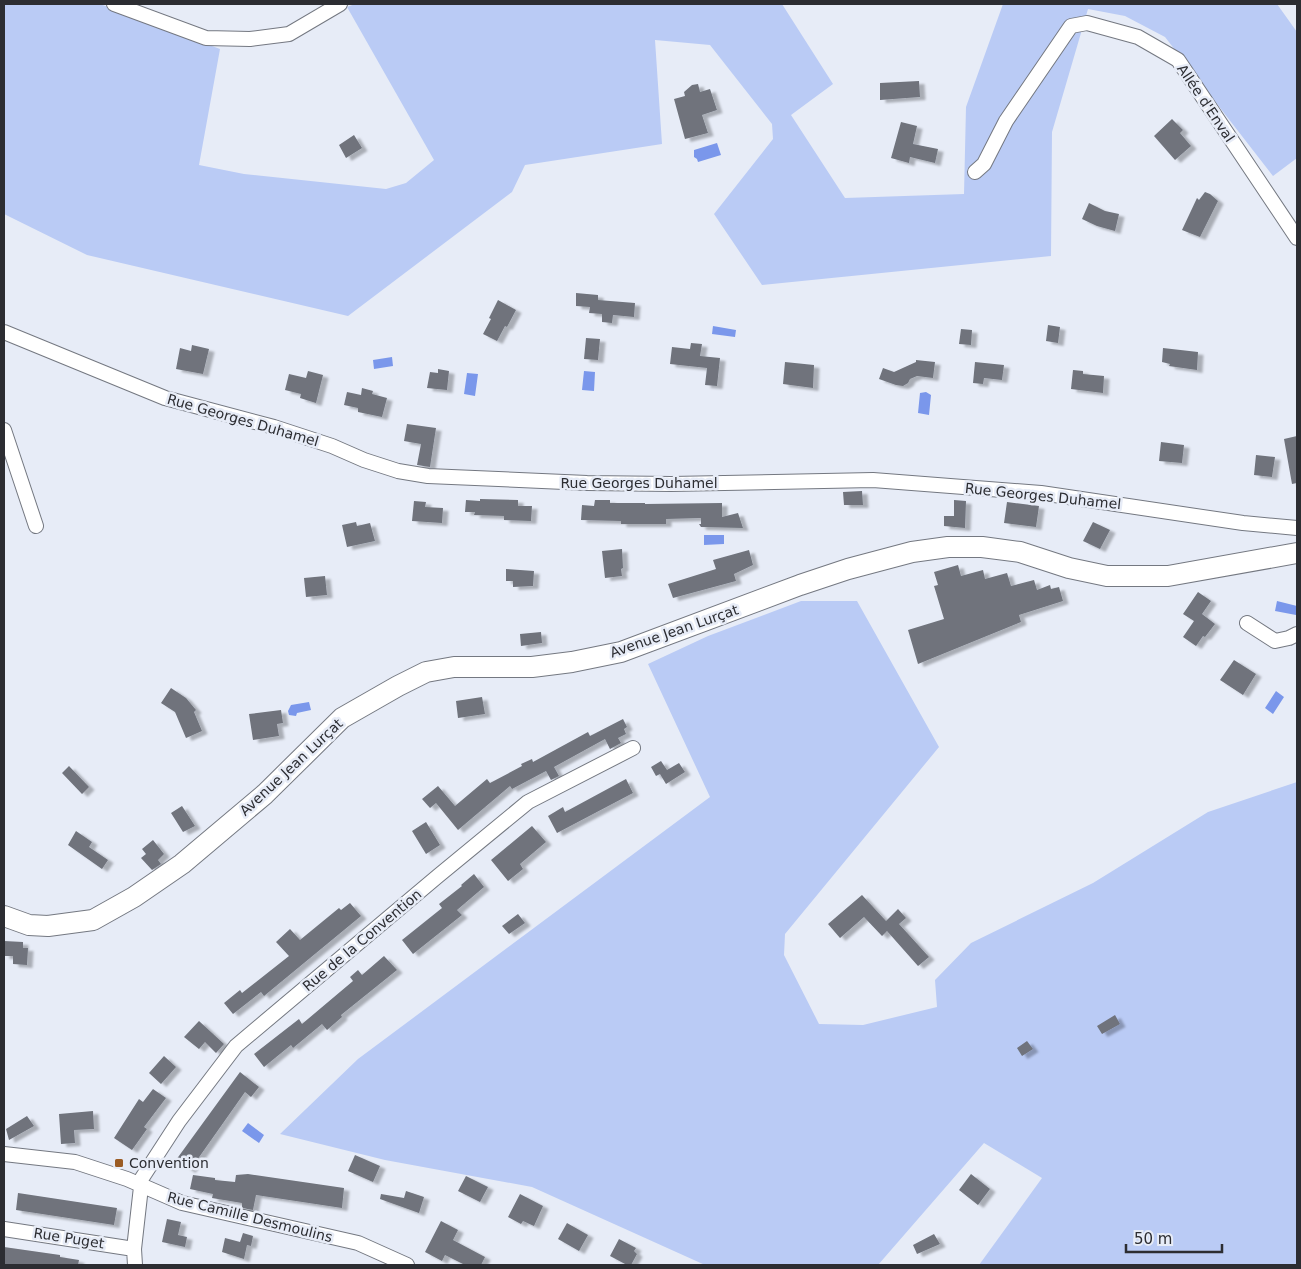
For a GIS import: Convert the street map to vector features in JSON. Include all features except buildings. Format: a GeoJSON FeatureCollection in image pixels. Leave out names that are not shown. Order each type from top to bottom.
{"type":"FeatureCollection","features":[{"type":"Feature","properties":{"kind":"main road","name":"Avenue Jean Lurçat"},"geometry":{"type":"LineString","coordinates":[[4,916],[29,925],[48,926],[94,920],[134,897],[182,864],[266,794],[342,718],[426,672],[454,668],[532,667],[572,662],[621,652],[848,569],[912,552],[948,547],[982,547],[1020,552],[1069,568],[1107,576],[1168,576],[1297,553]]}},
{"type":"Feature","properties":{"kind":"street"},"geometry":{"type":"LineString","coordinates":[[114,4],[206,38],[250,39],[289,34],[340,4]]}},
{"type":"Feature","properties":{"kind":"street","name":"Allée d'Enval"},"geometry":{"type":"LineString","coordinates":[[975,172],[984,164],[1006,121],[1071,26],[1086,23],[1138,37],[1178,60],[1297,238]]}},
{"type":"Feature","properties":{"kind":"street","name":"Rue Georges Duhamel"},"geometry":{"type":"LineString","coordinates":[[4,332],[165,398],[274,427],[398,471],[428,476],[587,483],[671,484],[873,480],[1042,493],[1242,522],[1297,528]]}},
{"type":"Feature","properties":{"kind":"street"},"geometry":{"type":"LineString","coordinates":[[4,430],[36,526]]}},
{"type":"Feature","properties":{"kind":"street"},"geometry":{"type":"LineString","coordinates":[[1247,623],[1276,640],[1289,638],[1297,634]]}},
{"type":"Feature","properties":{"kind":"street","name":"Rue de la Convention"},"geometry":{"type":"LineString","coordinates":[[135,1265],[134,1249],[142,1178],[179,1121],[236,1046],[528,802],[633,748]]}},
{"type":"Feature","properties":{"kind":"street","name":"Rue Camille Desmoulins"},"geometry":{"type":"LineString","coordinates":[[4,1154],[75,1162],[127,1179],[182,1203],[358,1243],[408,1265]]}},
{"type":"Feature","properties":{"kind":"street","name":"Rue Puget"},"geometry":{"type":"LineString","coordinates":[[4,1229],[134,1249]]}},
{"type":"Feature","properties":{"kind":"shaded area"},"geometry":{"type":"Polygon","coordinates":[[[4,4],[100,4],[220,49],[199,165],[244,174],[386,189],[406,183],[434,160],[347,7],[355,4],[782,4],[833,84],[791,115],[845,198],[964,194],[966,107],[1003,4],[1277,4],[1297,32],[1297,158],[1273,176],[1165,37],[1125,16],[1088,9],[1052,132],[1051,256],[762,285],[714,214],[773,139],[772,124],[710,45],[655,40],[662,144],[525,165],[512,192],[348,316],[87,255],[4,214],[4,4]]]}},
{"type":"Feature","properties":{"kind":"shaded area"},"geometry":{"type":"Polygon","coordinates":[[[801,601],[857,601],[939,747],[785,934],[784,955],[819,1024],[863,1025],[937,1007],[935,980],[971,943],[1093,883],[1208,812],[1297,782],[1297,1265],[979,1265],[1042,1178],[984,1143],[878,1265],[705,1265],[532,1187],[385,1160],[280,1134],[358,1059],[710,797],[648,664],[708,636],[801,601]]]}},
{"type":"Feature","properties":{"kind":"water"},"geometry":{"type":"Polygon","coordinates":[[[717,143],[721,155],[698,162],[694,157],[694,150],[717,143]]]}},
{"type":"Feature","properties":{"kind":"water"},"geometry":{"type":"Polygon","coordinates":[[[713,326],[736,330],[735,337],[712,334],[713,326]]]}},
{"type":"Feature","properties":{"kind":"water"},"geometry":{"type":"Polygon","coordinates":[[[392,357],[393,366],[374,369],[373,360],[392,357]]]}},
{"type":"Feature","properties":{"kind":"water"},"geometry":{"type":"Polygon","coordinates":[[[584,371],[595,372],[594,391],[582,390],[584,371]]]}},
{"type":"Feature","properties":{"kind":"water"},"geometry":{"type":"Polygon","coordinates":[[[467,373],[478,374],[475,396],[464,394],[467,373]]]}},
{"type":"Feature","properties":{"kind":"water"},"geometry":{"type":"Polygon","coordinates":[[[926,392],[931,395],[929,415],[918,413],[920,393],[926,392]]]}},
{"type":"Feature","properties":{"kind":"water"},"geometry":{"type":"Polygon","coordinates":[[[704,535],[724,535],[724,544],[704,545],[704,535]]]}},
{"type":"Feature","properties":{"kind":"water"},"geometry":{"type":"Polygon","coordinates":[[[1277,601],[1297,606],[1296,615],[1275,611],[1277,601]]]}},
{"type":"Feature","properties":{"kind":"water"},"geometry":{"type":"Polygon","coordinates":[[[1276,691],[1284,697],[1273,714],[1265,708],[1276,691]]]}},
{"type":"Feature","properties":{"kind":"water"},"geometry":{"type":"Polygon","coordinates":[[[309,702],[311,710],[297,713],[296,716],[289,715],[288,711],[291,705],[309,702]]]}},
{"type":"Feature","properties":{"kind":"water"},"geometry":{"type":"Polygon","coordinates":[[[248,1123],[264,1135],[259,1143],[242,1131],[248,1123]]]}},
{"type":"Feature","properties":{"kind":"place","name":"Convention"},"geometry":{"type":"Point","coordinates":[119,1163]}}]}
